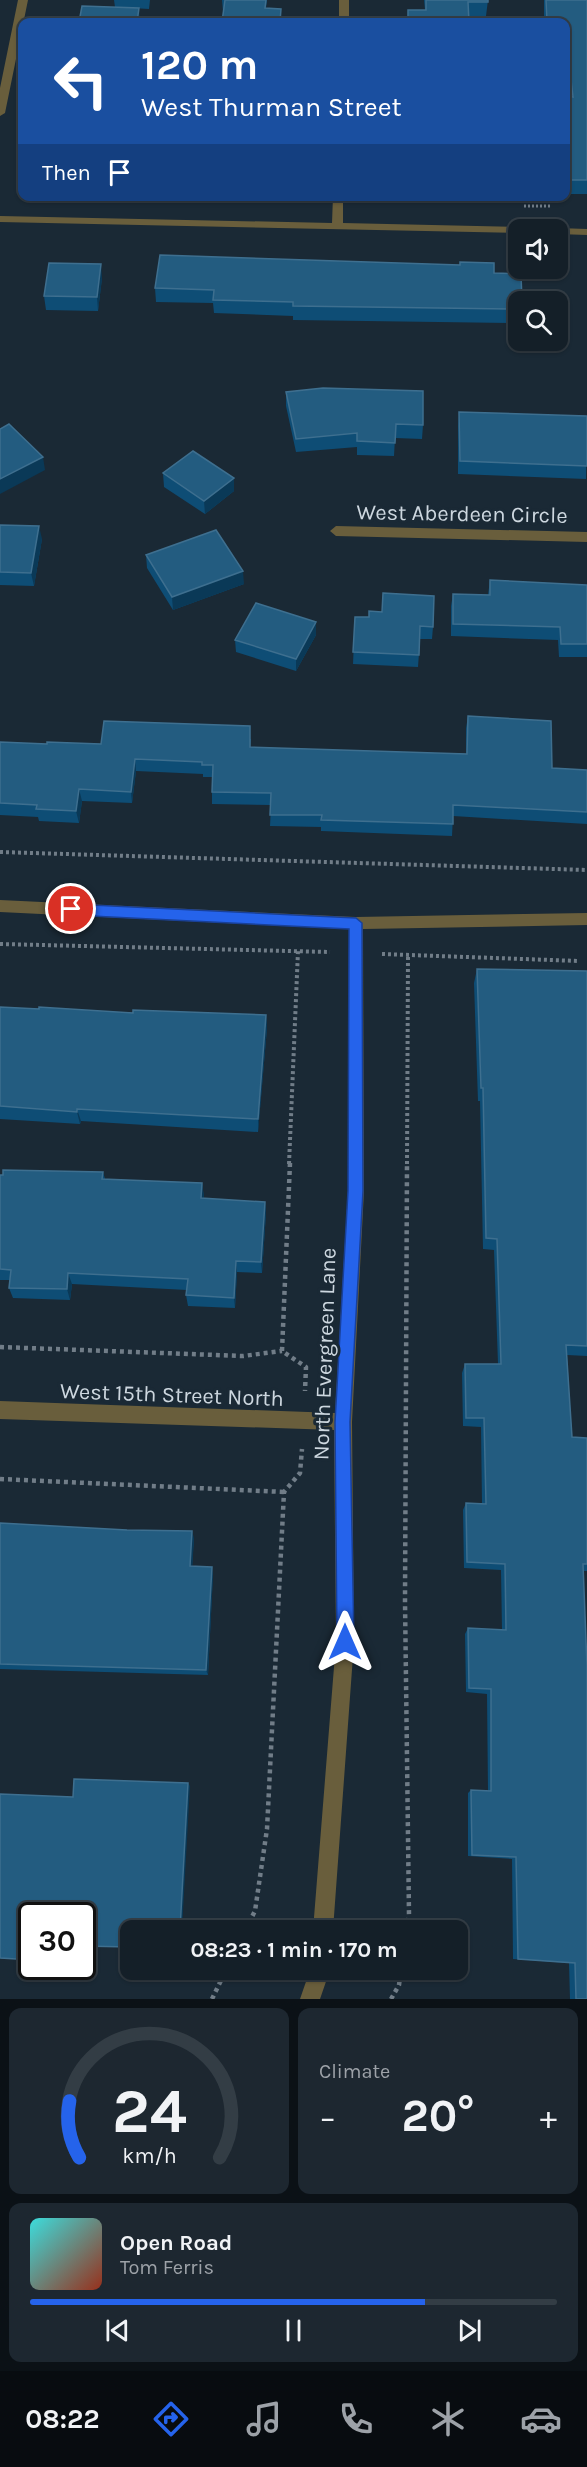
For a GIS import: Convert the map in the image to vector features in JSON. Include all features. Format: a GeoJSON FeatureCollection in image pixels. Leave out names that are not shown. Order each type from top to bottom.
{"type":"FeatureCollection","features":[{"type":"Feature","properties":{"kind":"street"},"geometry":{"type":"LineString","coordinates":[[19,18],[23,0]]}},
{"type":"Feature","properties":{"kind":"street"},"geometry":{"type":"LineString","coordinates":[[344,0],[344,18]]}},
{"type":"Feature","properties":{"kind":"street"},"geometry":{"type":"LineString","coordinates":[[0,113],[18,25]]}},
{"type":"Feature","properties":{"kind":"street"},"geometry":{"type":"LineString","coordinates":[[337,226],[338,201]]}},
{"type":"Feature","properties":{"kind":"street"},"geometry":{"type":"LineString","coordinates":[[0,219],[508,230]]}},
{"type":"Feature","properties":{"kind":"street"},"geometry":{"type":"LineString","coordinates":[[568,231],[587,232]]}},
{"type":"Feature","properties":{"kind":"street","name":"West Aberdeen Circle"},"geometry":{"type":"LineString","coordinates":[[336,531],[587,537]]}},
{"type":"Feature","properties":{"kind":"street"},"geometry":{"type":"LineString","coordinates":[[0,906],[356,923],[587,920]]}},
{"type":"Feature","properties":{"kind":"street","name":"North Evergreen Lane"},"geometry":{"type":"LineString","coordinates":[[323,1920],[345,1642],[343,1422],[356,1191],[356,923]]}},
{"type":"Feature","properties":{"kind":"street","name":"West 15th Street North"},"geometry":{"type":"LineString","coordinates":[[0,1410],[343,1422]]}},
{"type":"Feature","properties":{"kind":"street"},"geometry":{"type":"LineString","coordinates":[[310,1999],[317,1980]]}},
{"type":"Feature","properties":{"kind":"path"},"geometry":{"type":"LineString","coordinates":[[0,852],[587,870]]}},
{"type":"Feature","properties":{"kind":"path"},"geometry":{"type":"LineString","coordinates":[[0,944],[198,947],[579,961]]}},
{"type":"Feature","properties":{"kind":"path"},"geometry":{"type":"LineString","coordinates":[[408,955],[405,1601],[408,1920]]}},
{"type":"Feature","properties":{"kind":"path"},"geometry":{"type":"LineString","coordinates":[[0,1347],[243,1356],[282,1351]]}},
{"type":"Feature","properties":{"kind":"path"},"geometry":{"type":"LineString","coordinates":[[0,1479],[284,1492]]}},
{"type":"Feature","properties":{"kind":"path"},"geometry":{"type":"LineString","coordinates":[[212,1999],[221,1980]]}},
{"type":"Feature","properties":{"kind":"path"},"geometry":{"type":"LineString","coordinates":[[391,1999],[400,1980]]}},
{"type":"Feature","properties":{"kind":"building"},"geometry":{"type":"Polygon","coordinates":[[[225,0],[266,0],[265,8],[281,9],[280,18],[223,18],[225,0]]]}},
{"type":"Feature","properties":{"kind":"building"},"geometry":{"type":"Polygon","coordinates":[[[426,0],[488,0],[488,2],[468,2],[469,18],[408,18],[408,10],[426,10],[426,0]]]}},
{"type":"Feature","properties":{"kind":"building"},"geometry":{"type":"Polygon","coordinates":[[[546,0],[587,0],[587,180],[570,180],[570,97],[573,97],[570,71],[570,18],[547,18],[546,0]]]}},
{"type":"Feature","properties":{"kind":"building"},"geometry":{"type":"Polygon","coordinates":[[[82,6],[139,8],[138,18],[80,18],[82,6]]]}},
{"type":"Feature","properties":{"kind":"building"},"geometry":{"type":"Polygon","coordinates":[[[160,255],[460,265],[460,262],[494,263],[494,273],[508,274],[508,279],[521,279],[522,291],[508,291],[508,309],[293,306],[293,302],[213,300],[214,290],[155,288],[160,255]]]}},
{"type":"Feature","properties":{"kind":"building"},"geometry":{"type":"Polygon","coordinates":[[[49,263],[101,264],[97,297],[44,296],[49,263]]]}},
{"type":"Feature","properties":{"kind":"building"},"geometry":{"type":"Polygon","coordinates":[[[323,388],[423,391],[423,425],[396,424],[395,443],[357,441],[357,433],[296,439],[286,392],[323,388]]]}},
{"type":"Feature","properties":{"kind":"building"},"geometry":{"type":"Polygon","coordinates":[[[459,412],[587,416],[587,466],[460,461],[459,412]]]}},
{"type":"Feature","properties":{"kind":"building"},"geometry":{"type":"Polygon","coordinates":[[[9,424],[43,457],[0,479],[0,429],[9,424]]]}},
{"type":"Feature","properties":{"kind":"building"},"geometry":{"type":"Polygon","coordinates":[[[193,451],[234,478],[204,501],[163,473],[193,451]]]}},
{"type":"Feature","properties":{"kind":"building"},"geometry":{"type":"Polygon","coordinates":[[[0,525],[39,526],[31,573],[0,572],[0,525]]]}},
{"type":"Feature","properties":{"kind":"building"},"geometry":{"type":"Polygon","coordinates":[[[216,530],[243,571],[172,597],[146,555],[216,530]]]}},
{"type":"Feature","properties":{"kind":"building"},"geometry":{"type":"Polygon","coordinates":[[[490,580],[587,585],[587,644],[561,644],[560,627],[453,624],[453,594],[490,595],[490,580]]]}},
{"type":"Feature","properties":{"kind":"building"},"geometry":{"type":"Polygon","coordinates":[[[383,593],[434,596],[433,627],[420,626],[419,655],[353,652],[355,617],[369,617],[369,611],[382,612],[383,593]]]}},
{"type":"Feature","properties":{"kind":"building"},"geometry":{"type":"Polygon","coordinates":[[[256,603],[316,622],[296,659],[235,640],[256,603]]]}},
{"type":"Feature","properties":{"kind":"building"},"geometry":{"type":"Polygon","coordinates":[[[468,716],[551,721],[552,768],[587,770],[587,812],[453,805],[453,824],[321,820],[322,815],[270,815],[271,793],[212,792],[213,765],[202,765],[202,762],[135,759],[131,792],[79,789],[76,811],[36,809],[37,805],[0,803],[0,742],[101,744],[104,721],[250,726],[250,747],[467,754],[468,716]]]}},
{"type":"Feature","properties":{"kind":"building"},"geometry":{"type":"Polygon","coordinates":[[[477,969],[587,971],[587,1346],[566,1345],[572,1437],[587,1438],[587,1564],[583,1564],[587,1666],[587,1999],[576,1999],[575,1963],[518,1959],[516,1857],[472,1855],[471,1790],[491,1791],[491,1689],[469,1688],[468,1628],[506,1630],[505,1564],[467,1562],[466,1503],[486,1504],[484,1418],[466,1418],[465,1364],[501,1364],[497,1239],[486,1238],[483,1088],[481,1088],[477,969]]]}},
{"type":"Feature","properties":{"kind":"building"},"geometry":{"type":"Polygon","coordinates":[[[0,1007],[133,1013],[133,1010],[266,1015],[258,1119],[77,1109],[77,1112],[0,1106],[0,1007]]]}},
{"type":"Feature","properties":{"kind":"building"},"geometry":{"type":"Polygon","coordinates":[[[3,1170],[103,1172],[102,1179],[202,1183],[201,1198],[265,1202],[261,1262],[236,1261],[234,1298],[186,1295],[188,1279],[68,1273],[67,1289],[9,1288],[11,1270],[0,1269],[0,1175],[3,1175],[3,1170]]]}},
{"type":"Feature","properties":{"kind":"building"},"geometry":{"type":"Polygon","coordinates":[[[0,1523],[192,1531],[190,1566],[212,1567],[206,1670],[0,1664],[0,1523]]]}},
{"type":"Feature","properties":{"kind":"building"},"geometry":{"type":"Polygon","coordinates":[[[74,1779],[188,1783],[181,1920],[120,1920],[120,1947],[96,1946],[96,1902],[18,1902],[18,1959],[0,1958],[0,1794],[73,1797],[74,1779]]]}},
{"type":"Feature","properties":{"kind":"route"},"geometry":{"type":"LineString","coordinates":[[71,909],[356,923],[356,1191],[343,1422],[345,1642]]}}]}
